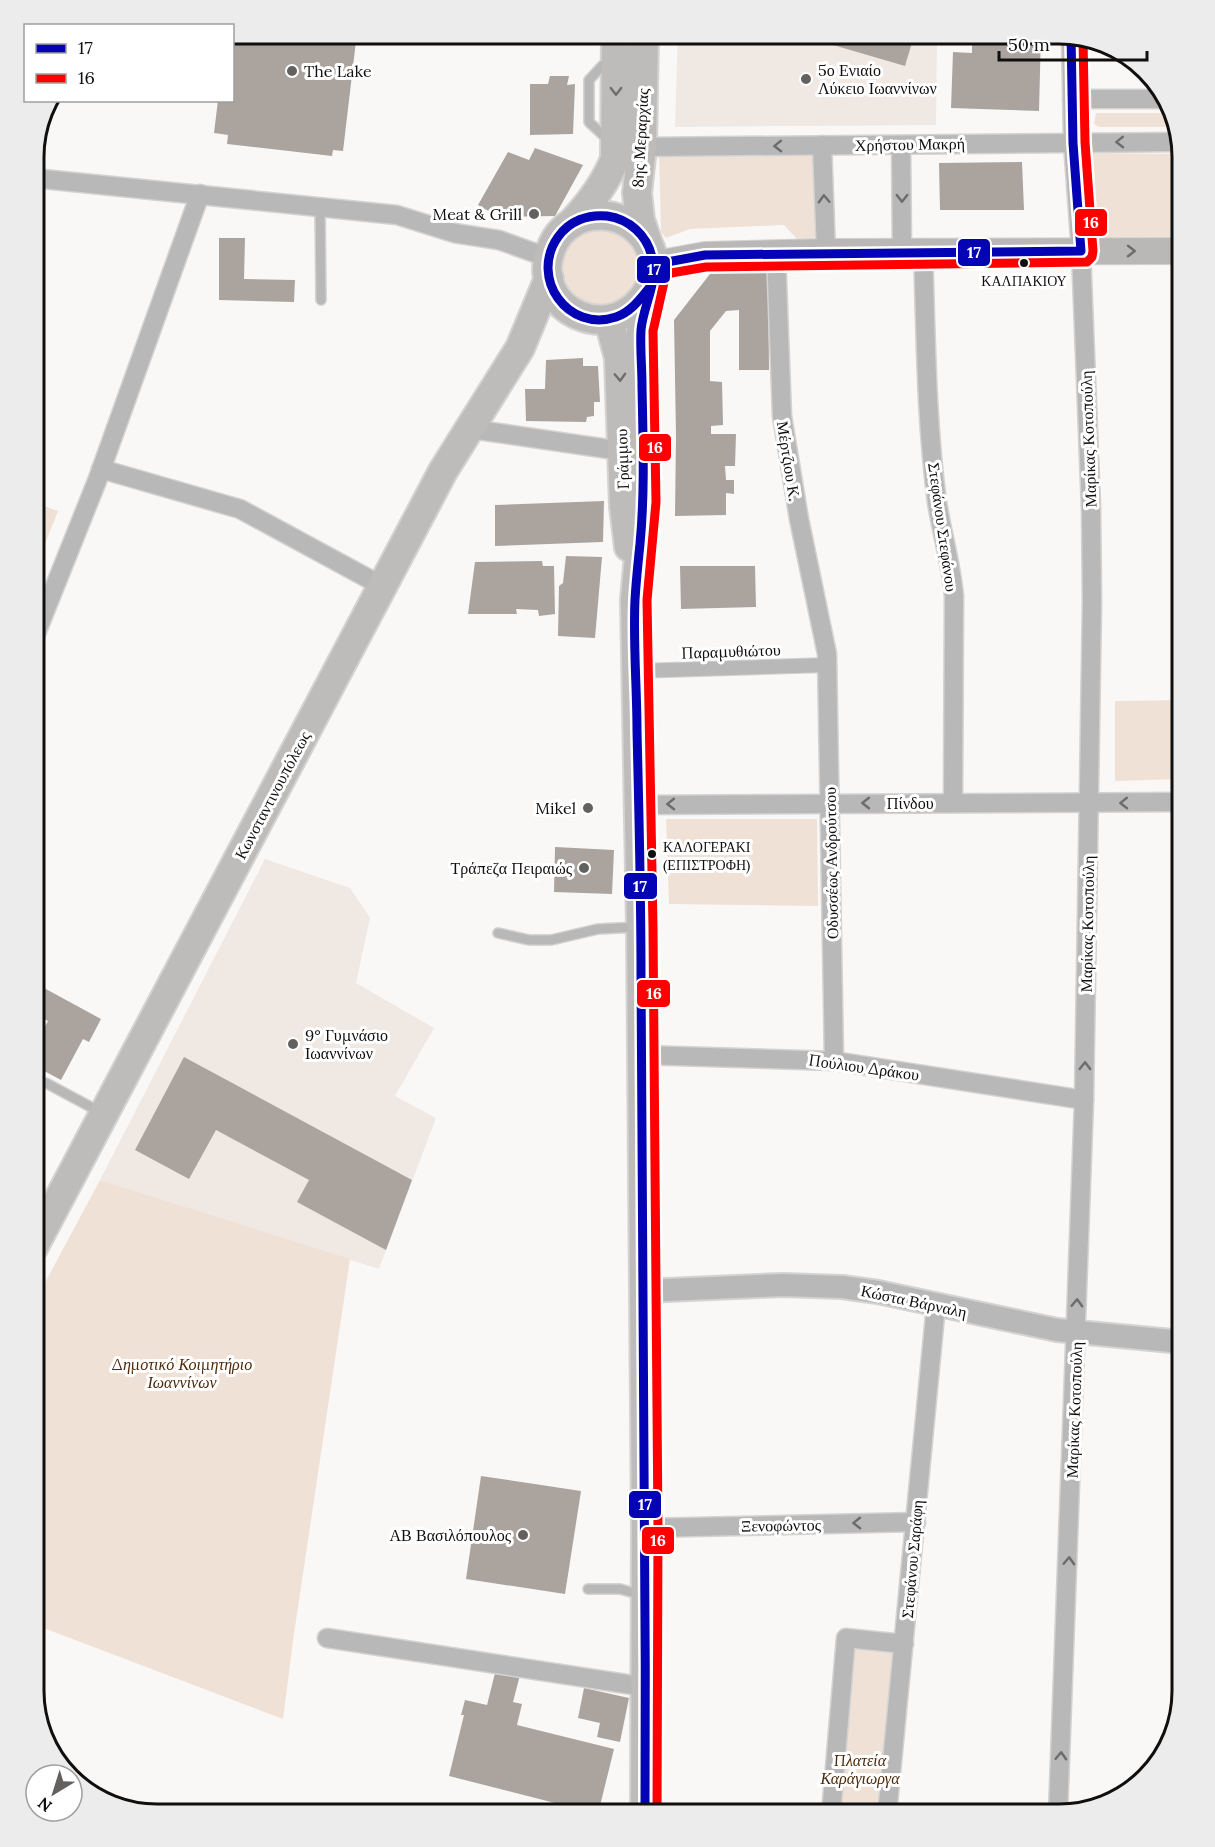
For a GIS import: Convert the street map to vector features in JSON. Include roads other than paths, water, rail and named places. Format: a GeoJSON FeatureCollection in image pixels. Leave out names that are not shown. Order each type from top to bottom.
{"type":"FeatureCollection","features":[{"type":"Feature","properties":{"kind":"main road","name":"8ης Μεραρχίας"},"geometry":{"type":"LineString","coordinates":[[556,250],[597,193],[615,159],[616,44]]}},
{"type":"Feature","properties":{"kind":"main road","name":"8ης Μεραρχίας"},"geometry":{"type":"LineString","coordinates":[[644,44],[642,147],[637,192],[638,210],[647,241]]}},
{"type":"Feature","properties":{"kind":"main road"},"geometry":{"type":"LineString","coordinates":[[647,241],[636,227],[621,218],[604,214],[586,216],[556,250],[553,290],[568,309],[579,316],[594,320],[609,320],[634,309],[644,299],[661,265],[679,259],[705,255],[913,251],[1172,251]]}},
{"type":"Feature","properties":{"kind":"main road","name":"Γράμμου"},"geometry":{"type":"LineString","coordinates":[[635,600],[644,502],[641,330],[652,279],[653,255],[647,241]]}},
{"type":"Feature","properties":{"kind":"main road","name":"Κωνσταντινουπόλεως"},"geometry":{"type":"LineString","coordinates":[[44,1227],[443,471],[520,348],[556,250]]}},
{"type":"Feature","properties":{"kind":"main road","name":"Κωνσταντινουπόλεως"},"geometry":{"type":"LineString","coordinates":[[520,348],[540,329],[555,321],[579,316]]}},
{"type":"Feature","properties":{"kind":"main road","name":"Γράμμου"},"geometry":{"type":"LineString","coordinates":[[609,320],[619,358],[624,506],[635,600],[641,927],[646,1528],[645,1804]]}},
{"type":"Feature","properties":{"kind":"street","name":"Μαρίκας Κοτοπούλη"},"geometry":{"type":"LineString","coordinates":[[1058,1804],[1084,1100],[1092,601],[1081,251],[1073,143],[1071,45]]}},
{"type":"Feature","properties":{"kind":"street"},"geometry":{"type":"LineString","coordinates":[[1072,99],[1155,99]]}},
{"type":"Feature","properties":{"kind":"street","name":"Χρήστου Μακρή"},"geometry":{"type":"LineString","coordinates":[[642,147],[1171,142]]}},
{"type":"Feature","properties":{"kind":"street"},"geometry":{"type":"LineString","coordinates":[[822,145],[826,252]]}},
{"type":"Feature","properties":{"kind":"street","name":"Στεφάνου Στεφάνου"},"geometry":{"type":"LineString","coordinates":[[902,145],[934,470],[954,597],[953,803]]}},
{"type":"Feature","properties":{"kind":"street"},"geometry":{"type":"LineString","coordinates":[[44,179],[397,215],[454,233],[556,250]]}},
{"type":"Feature","properties":{"kind":"street"},"geometry":{"type":"LineString","coordinates":[[44,613],[101,469],[200,194]]}},
{"type":"Feature","properties":{"kind":"street","name":"Μέρτζιου Κ."},"geometry":{"type":"LineString","coordinates":[[776,253],[782,416],[788,465],[828,665]]}},
{"type":"Feature","properties":{"kind":"street"},"geometry":{"type":"LineString","coordinates":[[471,429],[622,451]]}},
{"type":"Feature","properties":{"kind":"street"},"geometry":{"type":"LineString","coordinates":[[101,469],[240,509],[382,585]]}},
{"type":"Feature","properties":{"kind":"street","name":"Παραμυθιώτου"},"geometry":{"type":"LineString","coordinates":[[636,671],[828,665]]}},
{"type":"Feature","properties":{"kind":"street","name":"Οδυσσέως Ανδρούτσου"},"geometry":{"type":"LineString","coordinates":[[828,665],[834,1061]]}},
{"type":"Feature","properties":{"kind":"street","name":"Πίνδου"},"geometry":{"type":"LineString","coordinates":[[639,805],[1172,802]]}},
{"type":"Feature","properties":{"kind":"street","name":"Πούλιου Δράκου"},"geometry":{"type":"LineString","coordinates":[[642,1055],[834,1061],[1084,1100]]}},
{"type":"Feature","properties":{"kind":"street","name":"Κώστα Βάρναλη"},"geometry":{"type":"LineString","coordinates":[[644,1291],[782,1285],[867,1290],[1006,1321],[1076,1333],[1172,1341]]}},
{"type":"Feature","properties":{"kind":"street","name":"Στεφάνου Σαράφη"},"geometry":{"type":"LineString","coordinates":[[888,1804],[936,1305]]}},
{"type":"Feature","properties":{"kind":"street","name":"Ξενοφώντος"},"geometry":{"type":"LineString","coordinates":[[646,1528],[916,1522]]}},
{"type":"Feature","properties":{"kind":"street"},"geometry":{"type":"LineString","coordinates":[[327,1638],[646,1687]]}},
{"type":"Feature","properties":{"kind":"street"},"geometry":{"type":"LineString","coordinates":[[832,1804],[846,1638],[904,1644]]}},
{"type":"Feature","properties":{"kind":"lane"},"geometry":{"type":"LineString","coordinates":[[603,65],[589,80],[589,122],[603,135]]}},
{"type":"Feature","properties":{"kind":"lane"},"geometry":{"type":"LineString","coordinates":[[320,207],[321,300]]}},
{"type":"Feature","properties":{"kind":"lane"},"geometry":{"type":"LineString","coordinates":[[498,933],[529,940],[551,940],[598,929],[641,927]]}},
{"type":"Feature","properties":{"kind":"lane"},"geometry":{"type":"LineString","coordinates":[[44,1083],[104,1114]]}},
{"type":"Feature","properties":{"kind":"lane"},"geometry":{"type":"LineString","coordinates":[[588,1588],[620,1589],[646,1596]]}},
{"type":"Feature","properties":{"kind":"place","name":"The Lake"},"geometry":{"type":"Point","coordinates":[292,71]}},
{"type":"Feature","properties":{"kind":"place","name":"5ο Ενιαίο Λύκειο Ιωαννίνων"},"geometry":{"type":"Point","coordinates":[806,79]}},
{"type":"Feature","properties":{"kind":"place","name":"Meat & Grill"},"geometry":{"type":"Point","coordinates":[534,214]}},
{"type":"Feature","properties":{"kind":"place","name":"ΚΑΛΠΑΚΙΟΥ"},"geometry":{"type":"Point","coordinates":[1024,263]}},
{"type":"Feature","properties":{"kind":"place","name":"Mikel"},"geometry":{"type":"Point","coordinates":[588,808]}},
{"type":"Feature","properties":{"kind":"place","name":"ΚΑΛΟΓΕΡΑΚΙ (ΕΠΙΣΤΡΟΦΗ)"},"geometry":{"type":"Point","coordinates":[652,854]}},
{"type":"Feature","properties":{"kind":"place","name":"Τράπεζα Πειραιώς"},"geometry":{"type":"Point","coordinates":[584,868]}},
{"type":"Feature","properties":{"kind":"place","name":"9° Γυμνάσιο Ιωαννίνων"},"geometry":{"type":"Point","coordinates":[293,1044]}},
{"type":"Feature","properties":{"kind":"place","name":"ΑΒ Βασιλόπουλος"},"geometry":{"type":"Point","coordinates":[523,1535]}},
{"type":"Feature","properties":{"kind":"park label","name":"Δημοτικό Κοιμητήριο Ιωαννίνων"},"geometry":{"type":"Point","coordinates":[182,1373]}},
{"type":"Feature","properties":{"kind":"park label","name":"Πλατεία Καράγιωργα"},"geometry":{"type":"Point","coordinates":[860,1769]}}]}
